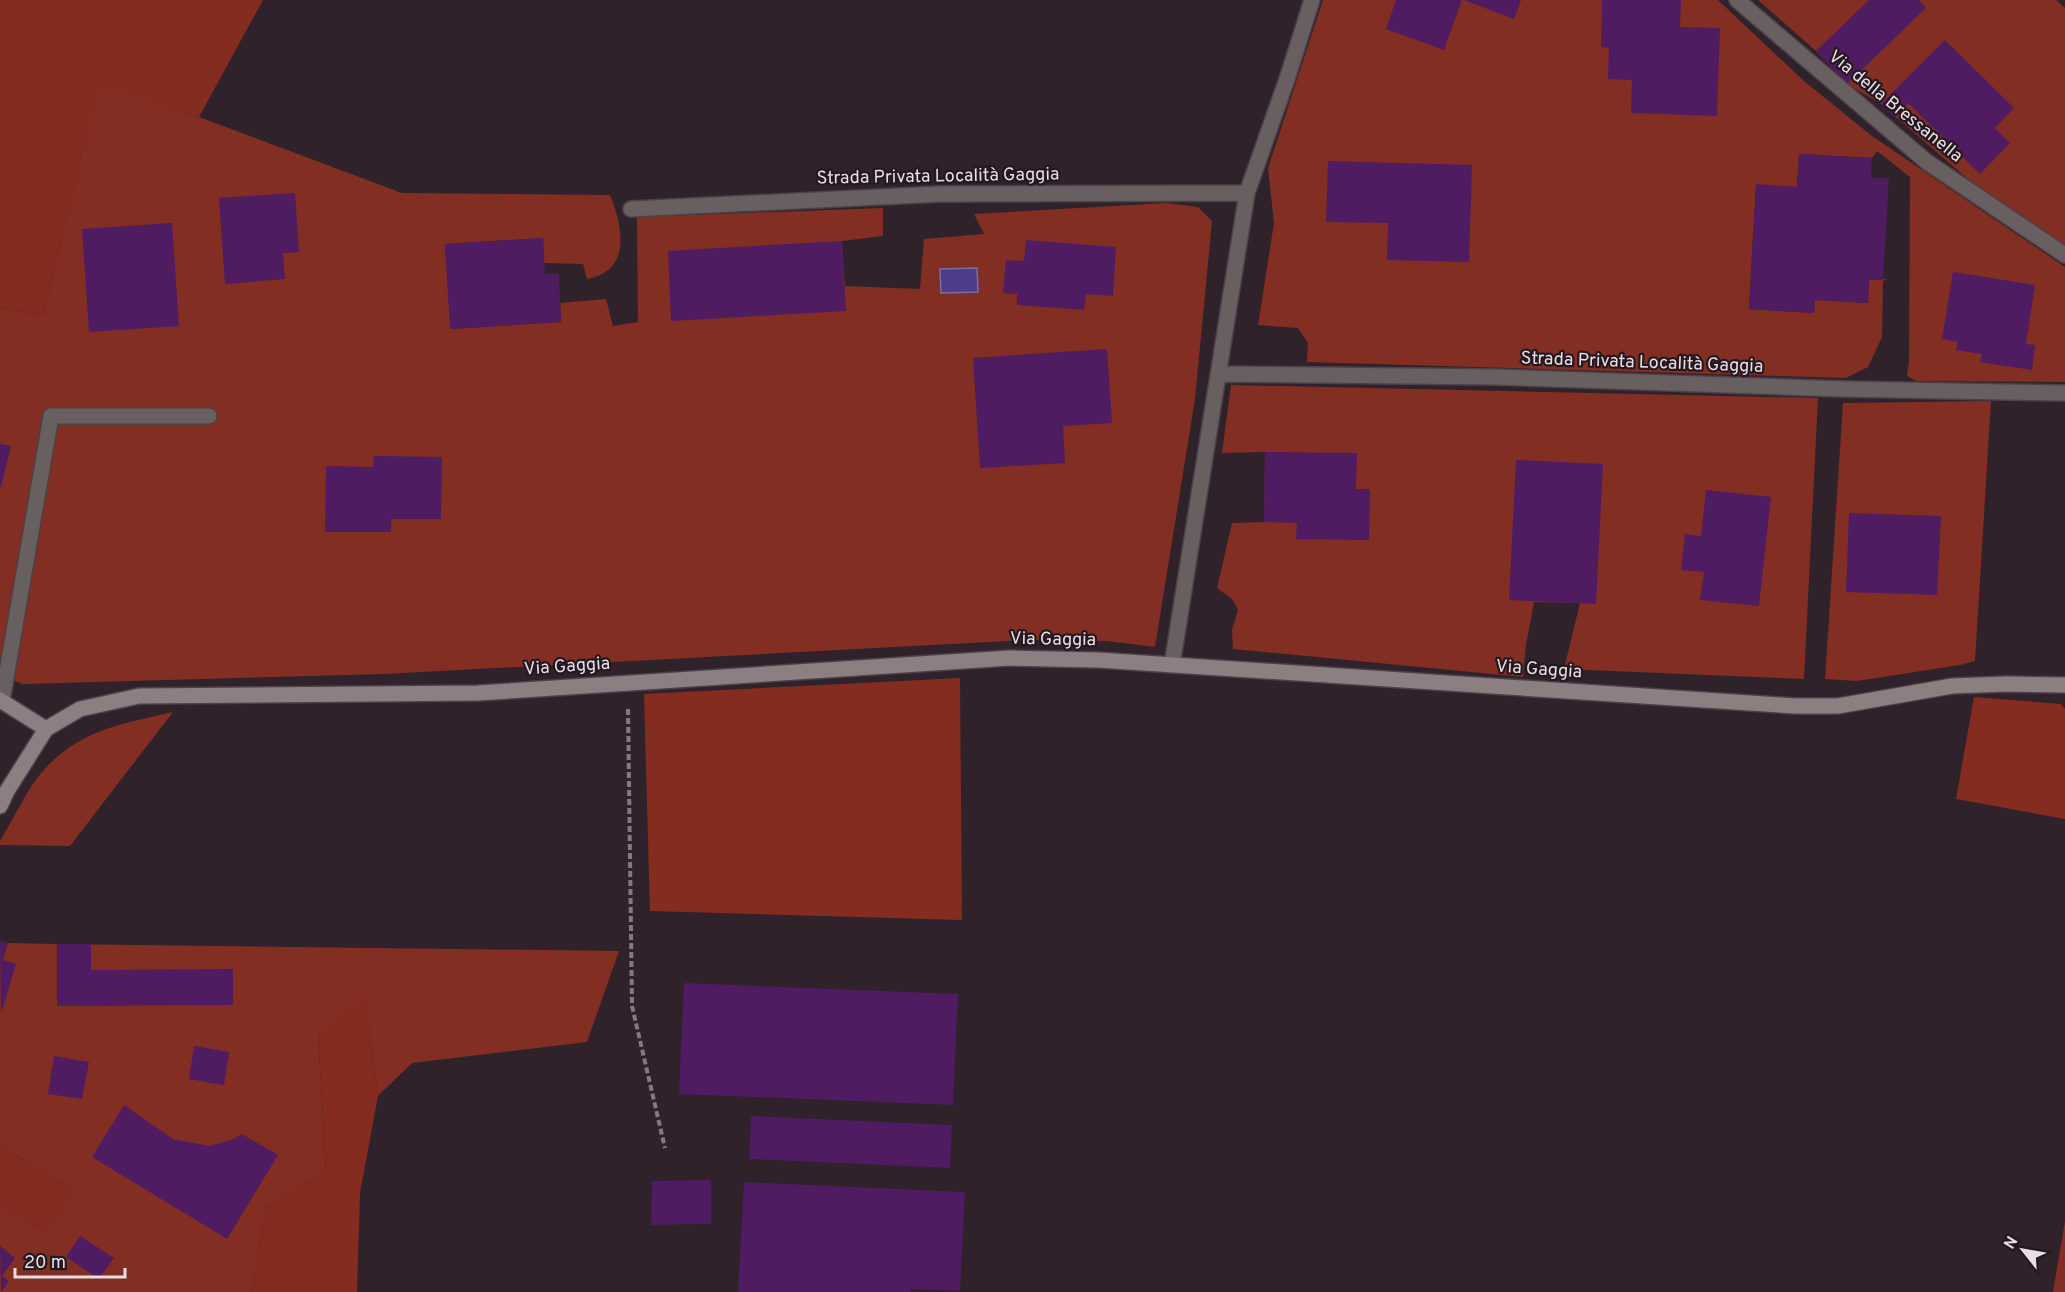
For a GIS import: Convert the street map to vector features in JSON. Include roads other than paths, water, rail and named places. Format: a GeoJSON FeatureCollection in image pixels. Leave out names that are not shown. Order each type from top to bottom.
{"type":"FeatureCollection","features":[{"type":"Feature","properties":{"kind":"street"},"geometry":{"type":"LineString","coordinates":[[1172,665],[1247,193],[1312,0]]}},
{"type":"Feature","properties":{"kind":"street","name":"Via della Bressanella"},"geometry":{"type":"LineString","coordinates":[[1737,0],[1927,162],[2065,255]]}},
{"type":"Feature","properties":{"kind":"street","name":"Strada Privata Località Gaggia"},"geometry":{"type":"LineString","coordinates":[[631,209],[940,194],[1247,193]]}},
{"type":"Feature","properties":{"kind":"street","name":"Strada Privata Località Gaggia"},"geometry":{"type":"LineString","coordinates":[[1218,374],[1495,377],[1830,389],[2065,393]]}},
{"type":"Feature","properties":{"kind":"street"},"geometry":{"type":"LineString","coordinates":[[0,806],[46,729],[1,700],[51,416],[209,416]]}},
{"type":"Feature","properties":{"kind":"street","name":"Via Gaggia"},"geometry":{"type":"LineString","coordinates":[[46,729],[80,709],[139,696],[478,693],[1010,658],[1098,660],[1795,706],[1839,706],[1953,686],[2065,685]]}}]}
